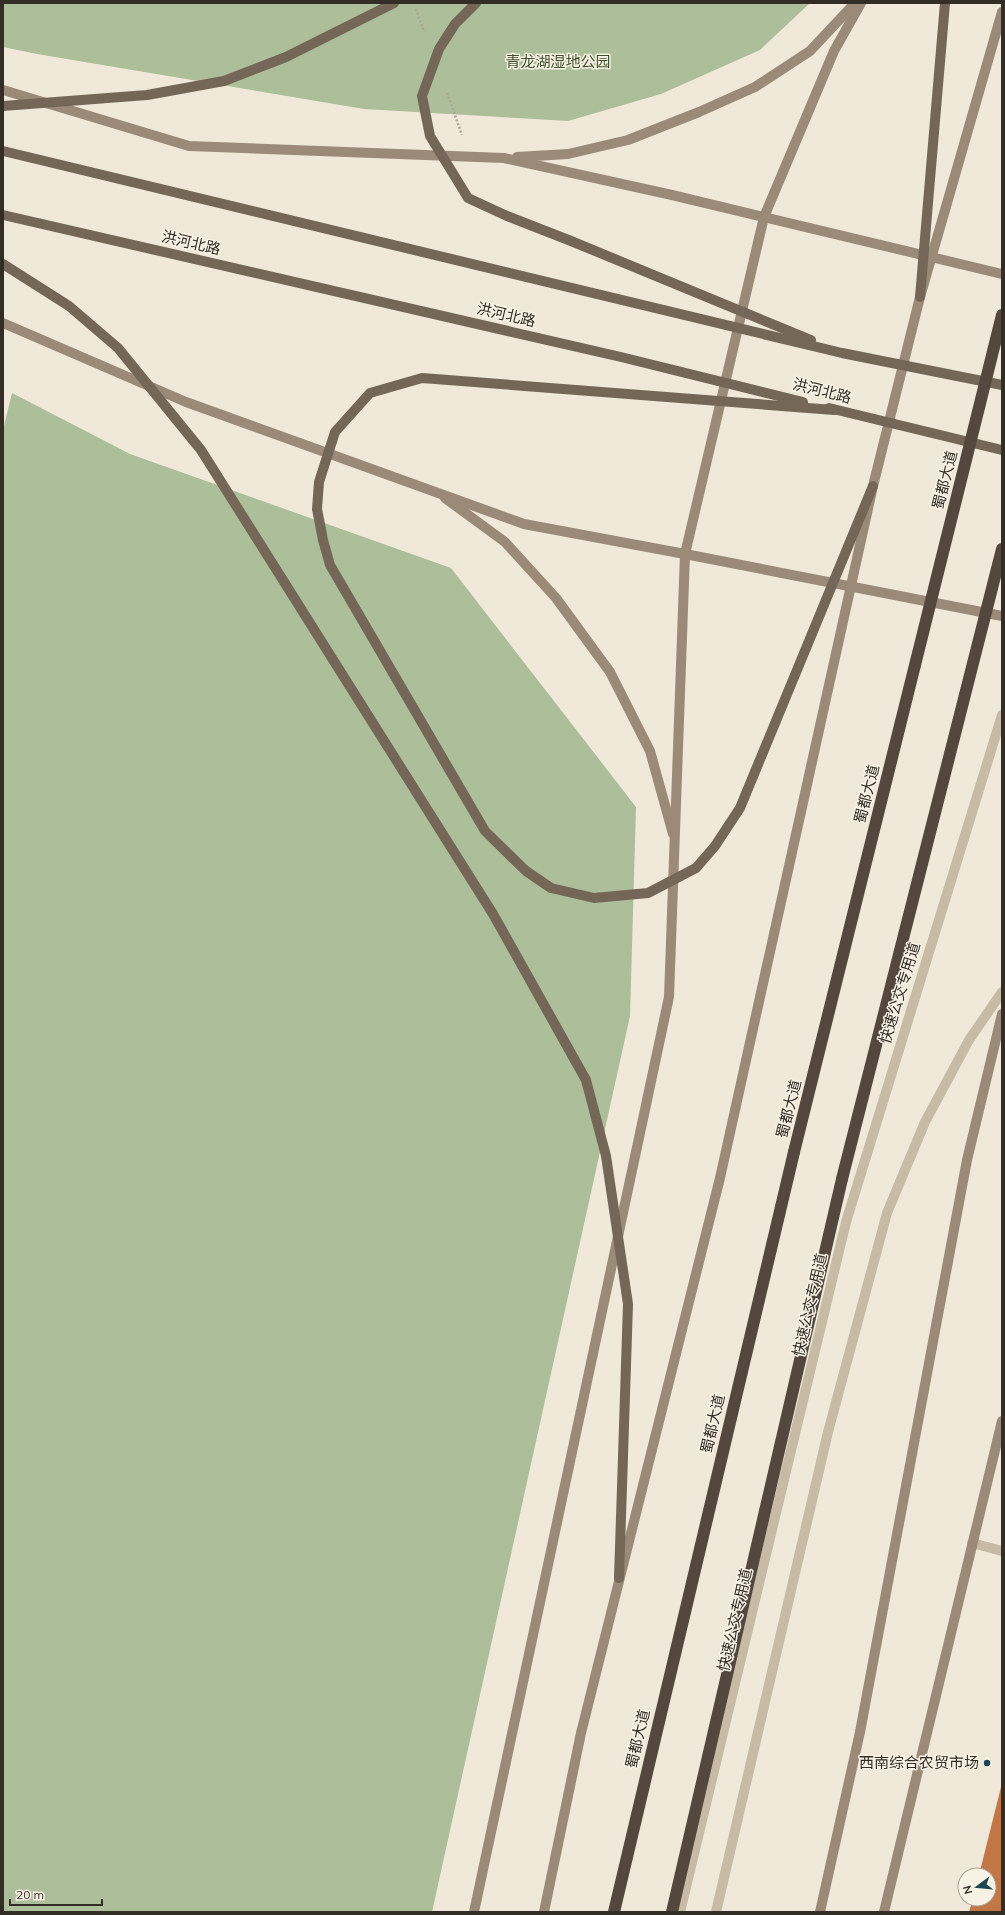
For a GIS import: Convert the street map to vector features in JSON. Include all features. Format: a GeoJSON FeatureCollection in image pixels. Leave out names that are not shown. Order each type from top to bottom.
{"type":"FeatureCollection","features":[{"type":"Feature","properties":{"kind":"highway","name":"蜀都大道"},"geometry":{"type":"LineString","coordinates":[[614,1912],[794,1152],[1002,315]]}},
{"type":"Feature","properties":{"kind":"highway"},"geometry":{"type":"LineString","coordinates":[[672,1912],[842,1179],[1002,549]]}},
{"type":"Feature","properties":{"kind":"main road"},"geometry":{"type":"LineString","coordinates":[[3,106],[147,95],[224,81],[286,57],[394,3]]}},
{"type":"Feature","properties":{"kind":"main road"},"geometry":{"type":"LineString","coordinates":[[476,3],[455,24],[439,49],[422,96],[430,136],[468,198],[507,216],[571,240],[842,353]]}},
{"type":"Feature","properties":{"kind":"main road"},"geometry":{"type":"LineString","coordinates":[[920,297],[945,3]]}},
{"type":"Feature","properties":{"kind":"main road"},"geometry":{"type":"LineString","coordinates":[[3,151],[842,353],[1002,385]]}},
{"type":"Feature","properties":{"kind":"main road","name":"洪河北路"},"geometry":{"type":"LineString","coordinates":[[3,215],[621,357],[1002,450]]}},
{"type":"Feature","properties":{"kind":"main road"},"geometry":{"type":"LineString","coordinates":[[3,264],[69,306],[118,348],[201,450],[493,914],[586,1080],[606,1156],[628,1304],[619,1578]]}},
{"type":"Feature","properties":{"kind":"main road"},"geometry":{"type":"LineString","coordinates":[[834,410],[422,378],[370,393],[335,432],[319,482],[317,509],[330,565],[485,831],[526,871],[551,888],[594,898],[648,893],[696,868],[716,846],[740,808],[873,486]]}},
{"type":"Feature","properties":{"kind":"street"},"geometry":{"type":"LineString","coordinates":[[3,90],[189,146],[504,158],[568,154],[628,140],[699,112],[755,87],[810,51],[856,3]]}},
{"type":"Feature","properties":{"kind":"street"},"geometry":{"type":"LineString","coordinates":[[474,1912],[669,997],[685,554],[764,217],[834,51],[861,3]]}},
{"type":"Feature","properties":{"kind":"street"},"geometry":{"type":"LineString","coordinates":[[544,1912],[581,1733],[720,1178],[873,486],[920,297],[1002,12]]}},
{"type":"Feature","properties":{"kind":"street"},"geometry":{"type":"LineString","coordinates":[[504,158],[764,217],[1002,274]]}},
{"type":"Feature","properties":{"kind":"street"},"geometry":{"type":"LineString","coordinates":[[3,323],[186,402],[434,490],[524,524],[1002,616]]}},
{"type":"Feature","properties":{"kind":"street"},"geometry":{"type":"LineString","coordinates":[[434,490],[505,542],[556,598],[610,672],[650,751],[675,843]]}},
{"type":"Feature","properties":{"kind":"street","name":"快速公交专用道"},"geometry":{"type":"LineString","coordinates":[[680,1912],[846,1222],[1002,715]]}},
{"type":"Feature","properties":{"kind":"street"},"geometry":{"type":"LineString","coordinates":[[716,1912],[828,1432],[887,1213],[925,1122],[969,1040],[1002,992]]}},
{"type":"Feature","properties":{"kind":"street"},"geometry":{"type":"LineString","coordinates":[[820,1912],[860,1732],[967,1160],[1002,1014]]}},
{"type":"Feature","properties":{"kind":"street"},"geometry":{"type":"LineString","coordinates":[[884,1912],[1002,1420]]}},
{"type":"Feature","properties":{"kind":"street"},"geometry":{"type":"LineString","coordinates":[[972,1544],[1002,1551]]}},
{"type":"Feature","properties":{"kind":"green space","name":"青龙湖湿地公园"},"geometry":{"type":"Polygon","coordinates":[[[3,3],[810,3],[760,50],[661,94],[568,121],[364,109],[3,47],[3,3]]]}},
{"type":"Feature","properties":{"kind":"green space"},"geometry":{"type":"Polygon","coordinates":[[[12,393],[130,454],[451,568],[636,807],[630,1016],[432,1912],[3,1912],[3,430],[12,393]]]}},
{"type":"Feature","properties":{"kind":"building"},"geometry":{"type":"Polygon","coordinates":[[[1001,1787],[1002,1912],[969,1912],[971,1907],[997,1907],[997,1867],[981,1867],[1001,1787]]]}},
{"type":"Feature","properties":{"kind":"place","name":"西南综合农贸市场"},"geometry":{"type":"Point","coordinates":[987,1763]}}]}
